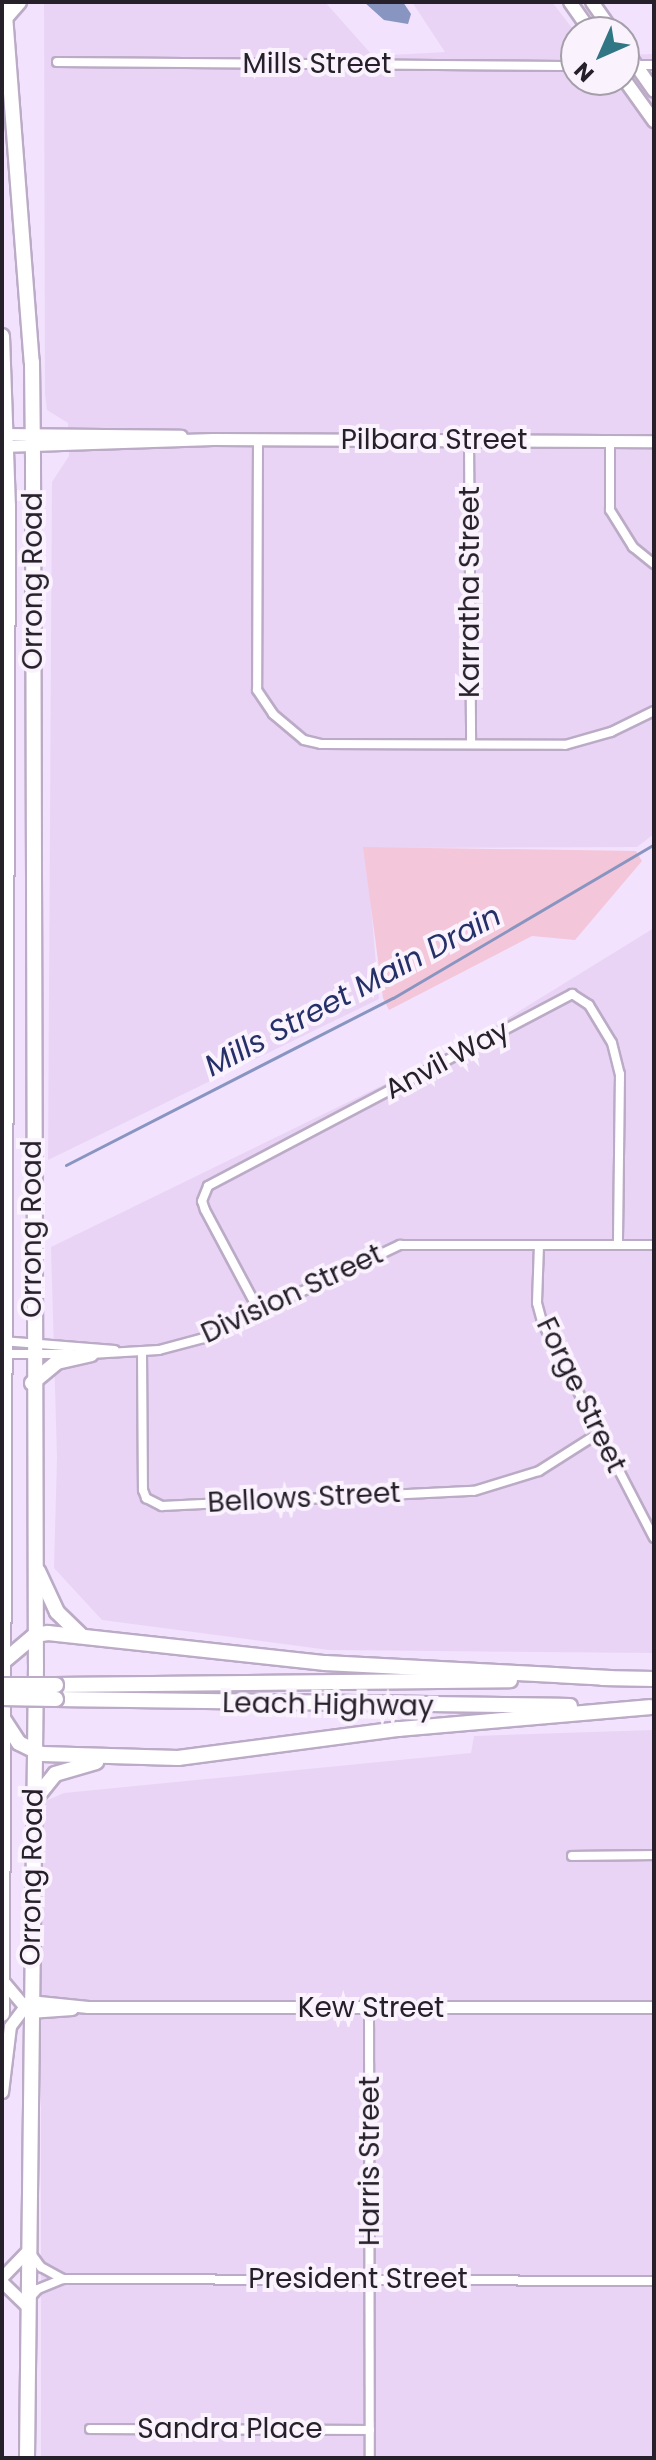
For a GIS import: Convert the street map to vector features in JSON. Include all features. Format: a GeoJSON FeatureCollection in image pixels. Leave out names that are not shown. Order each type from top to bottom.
{"type":"FeatureCollection","features":[{"type":"Feature","properties":{"kind":"highway"},"geometry":{"type":"LineString","coordinates":[[5,10],[19,2]]}},
{"type":"Feature","properties":{"kind":"highway","name":"Orrong Road"},"geometry":{"type":"LineString","coordinates":[[5,10],[32,362],[33,440],[32,1383],[36,1665],[27,2007],[27,2458]]}},
{"type":"Feature","properties":{"kind":"highway","name":"Orrong Road"},"geometry":{"type":"LineString","coordinates":[[2,336],[5,502],[2,2014]]}},
{"type":"Feature","properties":{"kind":"highway"},"geometry":{"type":"LineString","coordinates":[[32,1383],[57,1362],[91,1354]]}},
{"type":"Feature","properties":{"kind":"highway"},"geometry":{"type":"LineString","coordinates":[[36,1567],[57,1612],[81,1635]]}},
{"type":"Feature","properties":{"kind":"highway"},"geometry":{"type":"LineString","coordinates":[[2,1634],[22,1644],[36,1665]]}},
{"type":"Feature","properties":{"kind":"highway"},"geometry":{"type":"LineString","coordinates":[[3,1662],[35,1635],[81,1635],[325,1663],[611,1678]]}},
{"type":"Feature","properties":{"kind":"highway","name":"Leach Highway"},"geometry":{"type":"LineString","coordinates":[[2,1698],[56,1692],[654,1679]]}},
{"type":"Feature","properties":{"kind":"highway","name":"Leach Highway"},"geometry":{"type":"LineString","coordinates":[[2,1685],[56,1692],[652,1707]]}},
{"type":"Feature","properties":{"kind":"highway"},"geometry":{"type":"LineString","coordinates":[[3,1717],[19,1743],[35,1752],[108,1759],[178,1758],[399,1729],[652,1707]]}},
{"type":"Feature","properties":{"kind":"highway"},"geometry":{"type":"LineString","coordinates":[[2,1749],[19,1743],[35,1718]]}},
{"type":"Feature","properties":{"kind":"highway"},"geometry":{"type":"LineString","coordinates":[[34,1800],[55,1774],[108,1759]]}},
{"type":"Feature","properties":{"kind":"main road"},"geometry":{"type":"LineString","coordinates":[[640,76],[654,91]]}},
{"type":"Feature","properties":{"kind":"main road"},"geometry":{"type":"LineString","coordinates":[[636,96],[654,121]]}},
{"type":"Feature","properties":{"kind":"street","name":"Mills Street"},"geometry":{"type":"LineString","coordinates":[[57,62],[560,66]]}},
{"type":"Feature","properties":{"kind":"street"},"geometry":{"type":"LineString","coordinates":[[258,439],[257,690],[262,703],[304,740],[321,744],[565,745],[611,732],[654,711]]}},
{"type":"Feature","properties":{"kind":"street","name":"Pilbara Street"},"geometry":{"type":"LineString","coordinates":[[4,440],[654,441]]}},
{"type":"Feature","properties":{"kind":"street","name":"Karratha Street"},"geometry":{"type":"LineString","coordinates":[[469,440],[471,744]]}},
{"type":"Feature","properties":{"kind":"street"},"geometry":{"type":"LineString","coordinates":[[610,441],[610,510],[633,547],[654,564]]}},
{"type":"Feature","properties":{"kind":"street","name":"Anvil Way"},"geometry":{"type":"LineString","coordinates":[[259,1311],[205,1210],[202,1201],[208,1186],[572,994],[589,1005],[612,1043],[620,1074],[618,1245]]}},
{"type":"Feature","properties":{"kind":"street","name":"Division Street"},"geometry":{"type":"LineString","coordinates":[[32,1347],[142,1352],[196,1341],[400,1245],[654,1245]]}},
{"type":"Feature","properties":{"kind":"street","name":"Forge Street"},"geometry":{"type":"LineString","coordinates":[[539,1245],[537,1303],[542,1322],[597,1434],[654,1538]]}},
{"type":"Feature","properties":{"kind":"street"},"geometry":{"type":"LineString","coordinates":[[3,1347],[32,1347]]}},
{"type":"Feature","properties":{"kind":"street","name":"Division Street"},"geometry":{"type":"LineString","coordinates":[[32,1347],[91,1354],[124,1352]]}},
{"type":"Feature","properties":{"kind":"street","name":"Bellows Street"},"geometry":{"type":"LineString","coordinates":[[142,1352],[143,1490],[146,1498],[162,1506],[474,1491],[539,1471],[597,1434]]}},
{"type":"Feature","properties":{"kind":"street"},"geometry":{"type":"LineString","coordinates":[[572,1856],[654,1855]]}},
{"type":"Feature","properties":{"kind":"street"},"geometry":{"type":"LineString","coordinates":[[2,1981],[27,2007],[10,2026],[2,2092]]}},
{"type":"Feature","properties":{"kind":"street","name":"Kew Street"},"geometry":{"type":"LineString","coordinates":[[27,2007],[654,2007]]}},
{"type":"Feature","properties":{"kind":"street","name":"Harris Street"},"geometry":{"type":"LineString","coordinates":[[369,2008],[370,2458]]}},
{"type":"Feature","properties":{"kind":"street"},"geometry":{"type":"LineString","coordinates":[[28,2250],[41,2267],[63,2279],[38,2289],[26,2305],[2,2279],[28,2250]]}},
{"type":"Feature","properties":{"kind":"street","name":"President Street"},"geometry":{"type":"LineString","coordinates":[[63,2279],[654,2281]]}},
{"type":"Feature","properties":{"kind":"street","name":"Sandra Place"},"geometry":{"type":"LineString","coordinates":[[90,2429],[370,2430]]}},
{"type":"Feature","properties":{"kind":"shaded area"},"geometry":{"type":"Polygon","coordinates":[[[44,2],[325,2],[373,56],[445,52],[412,2],[552,2],[563,16],[560,16],[560,96],[640,96],[640,54],[654,54],[654,834],[637,847],[366,848],[379,999],[48,1160],[52,482],[69,456],[68,423],[47,410],[44,2]]]}},
{"type":"Feature","properties":{"kind":"shaded area"},"geometry":{"type":"Polygon","coordinates":[[[363,847],[636,851],[642,861],[575,940],[532,936],[389,1010],[383,998],[363,847]]]}},
{"type":"Feature","properties":{"kind":"shaded area"},"geometry":{"type":"Polygon","coordinates":[[[654,928],[654,1653],[329,1650],[102,1620],[54,1568],[57,1458],[51,1247],[461,1047],[654,928]]]}},
{"type":"Feature","properties":{"kind":"shaded area"},"geometry":{"type":"Polygon","coordinates":[[[654,1730],[654,2458],[41,2458],[41,1803],[64,1793],[471,1753],[474,1736],[654,1730]]]}},
{"type":"Feature","properties":{"kind":"water"},"geometry":{"type":"Polygon","coordinates":[[[364,2],[403,2],[411,14],[408,24],[384,20],[364,2]]]}},
{"type":"Feature","properties":{"kind":"waterway","name":"Mills Street Main Drain"},"geometry":{"type":"LineString","coordinates":[[66,1165],[393,998],[654,844]]}}]}
